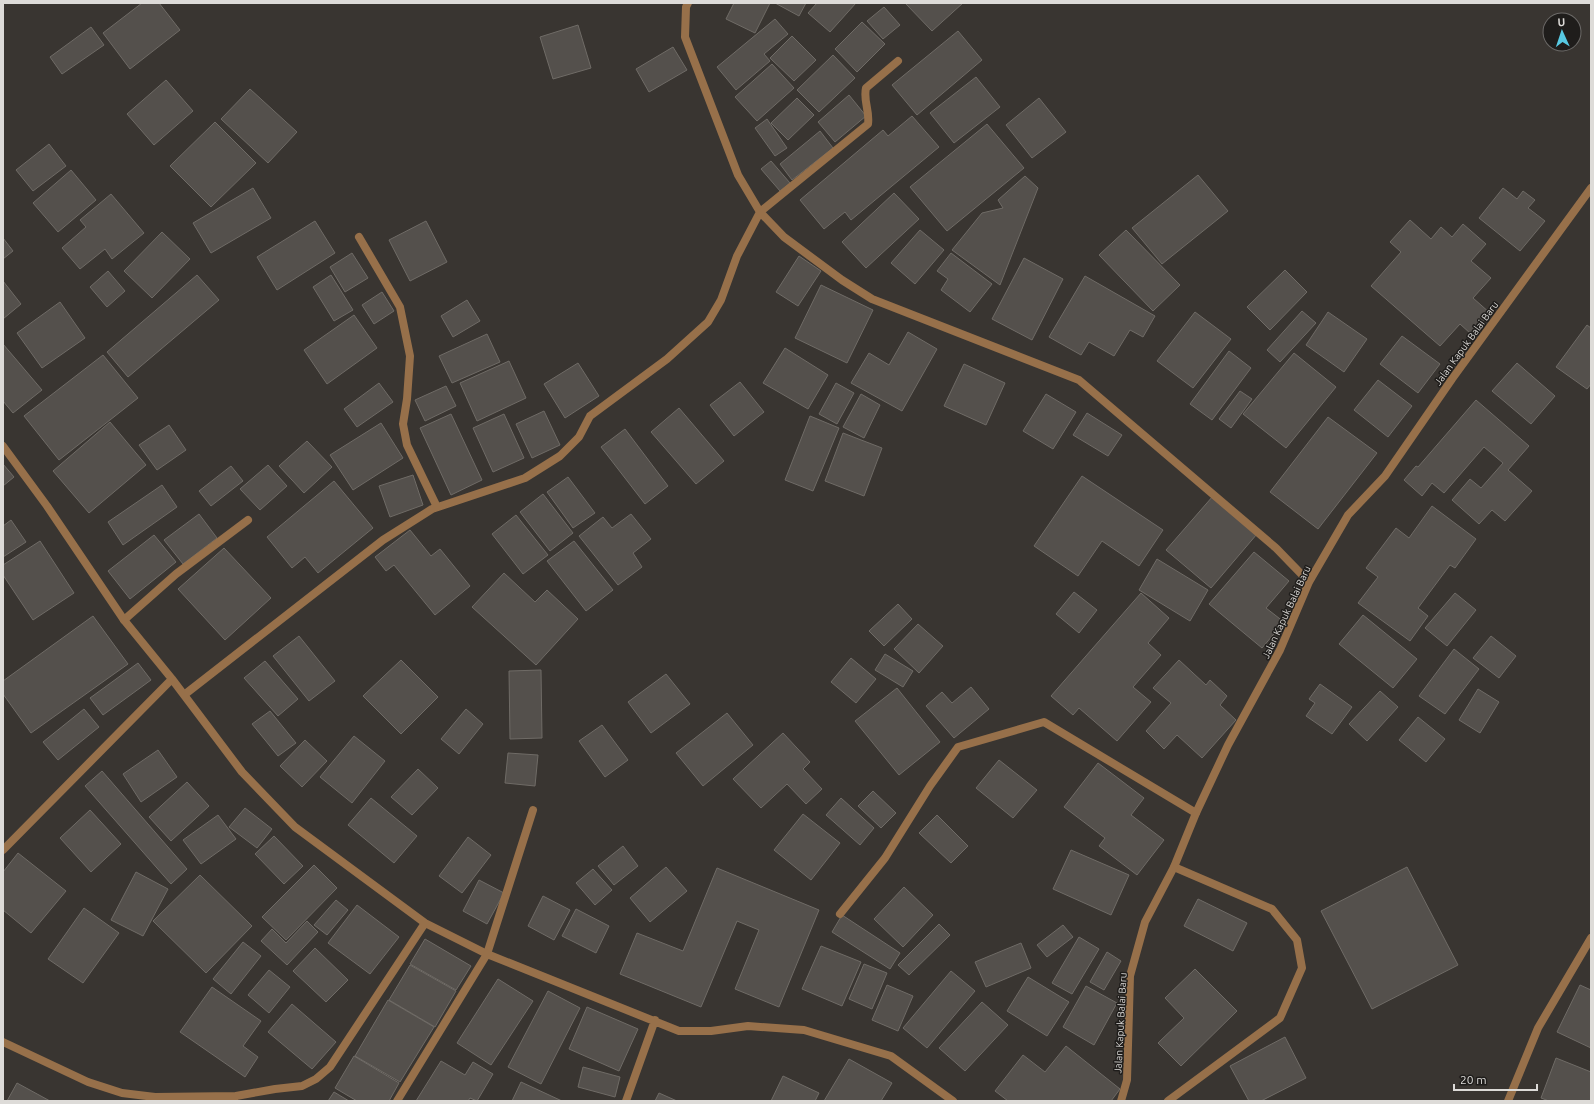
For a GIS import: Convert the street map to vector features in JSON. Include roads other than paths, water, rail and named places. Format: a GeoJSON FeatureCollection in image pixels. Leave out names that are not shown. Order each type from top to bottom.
{"type":"FeatureCollection","features":[{"type":"Feature","properties":{"kind":"street"},"geometry":{"type":"LineString","coordinates":[[688,3],[686,7],[685,37],[738,175],[760,212],[784,237],[842,280],[872,299],[1079,380],[1276,548],[1309,582]]}},
{"type":"Feature","properties":{"kind":"street"},"geometry":{"type":"LineString","coordinates":[[184,695],[383,540],[437,507],[525,478],[560,456],[579,438],[590,416],[667,359],[708,322],[721,300],[737,256],[760,212],[868,124],[869,115],[865,105],[866,88],[898,61]]}},
{"type":"Feature","properties":{"kind":"street","name":"Jalan Kapuk Balai Baru"},"geometry":{"type":"LineString","coordinates":[[1121,1101],[1127,1080],[1130,976],[1145,922],[1174,867],[1196,813],[1228,745],[1280,650],[1309,582],[1348,515],[1385,476],[1452,379],[1591,188]]}},
{"type":"Feature","properties":{"kind":"street"},"geometry":{"type":"LineString","coordinates":[[359,237],[400,307],[410,356],[407,399],[403,424],[407,445],[437,507]]}},
{"type":"Feature","properties":{"kind":"street"},"geometry":{"type":"LineString","coordinates":[[3,446],[47,506],[124,620],[172,679],[242,772],[295,827],[425,923],[486,954],[655,1020],[679,1031],[711,1032],[748,1026],[804,1030],[891,1056],[953,1101]]}},
{"type":"Feature","properties":{"kind":"street"},"geometry":{"type":"LineString","coordinates":[[124,620],[176,574],[248,520]]}},
{"type":"Feature","properties":{"kind":"street"},"geometry":{"type":"LineString","coordinates":[[3,850],[172,679]]}},
{"type":"Feature","properties":{"kind":"street"},"geometry":{"type":"LineString","coordinates":[[840,914],[885,858],[930,786],[958,747],[1044,722],[1196,813]]}},
{"type":"Feature","properties":{"kind":"street"},"geometry":{"type":"LineString","coordinates":[[397,1101],[486,954],[533,810]]}},
{"type":"Feature","properties":{"kind":"street"},"geometry":{"type":"LineString","coordinates":[[1168,1101],[1280,1018],[1302,968],[1297,940],[1272,909],[1174,867]]}},
{"type":"Feature","properties":{"kind":"street"},"geometry":{"type":"LineString","coordinates":[[3,1042],[88,1082],[122,1093],[155,1097],[234,1099],[275,1089],[302,1086],[316,1079],[330,1068],[425,923]]}},
{"type":"Feature","properties":{"kind":"street"},"geometry":{"type":"LineString","coordinates":[[1508,1101],[1538,1028],[1591,938]]}},
{"type":"Feature","properties":{"kind":"street"},"geometry":{"type":"LineString","coordinates":[[626,1101],[655,1020]]}}]}
